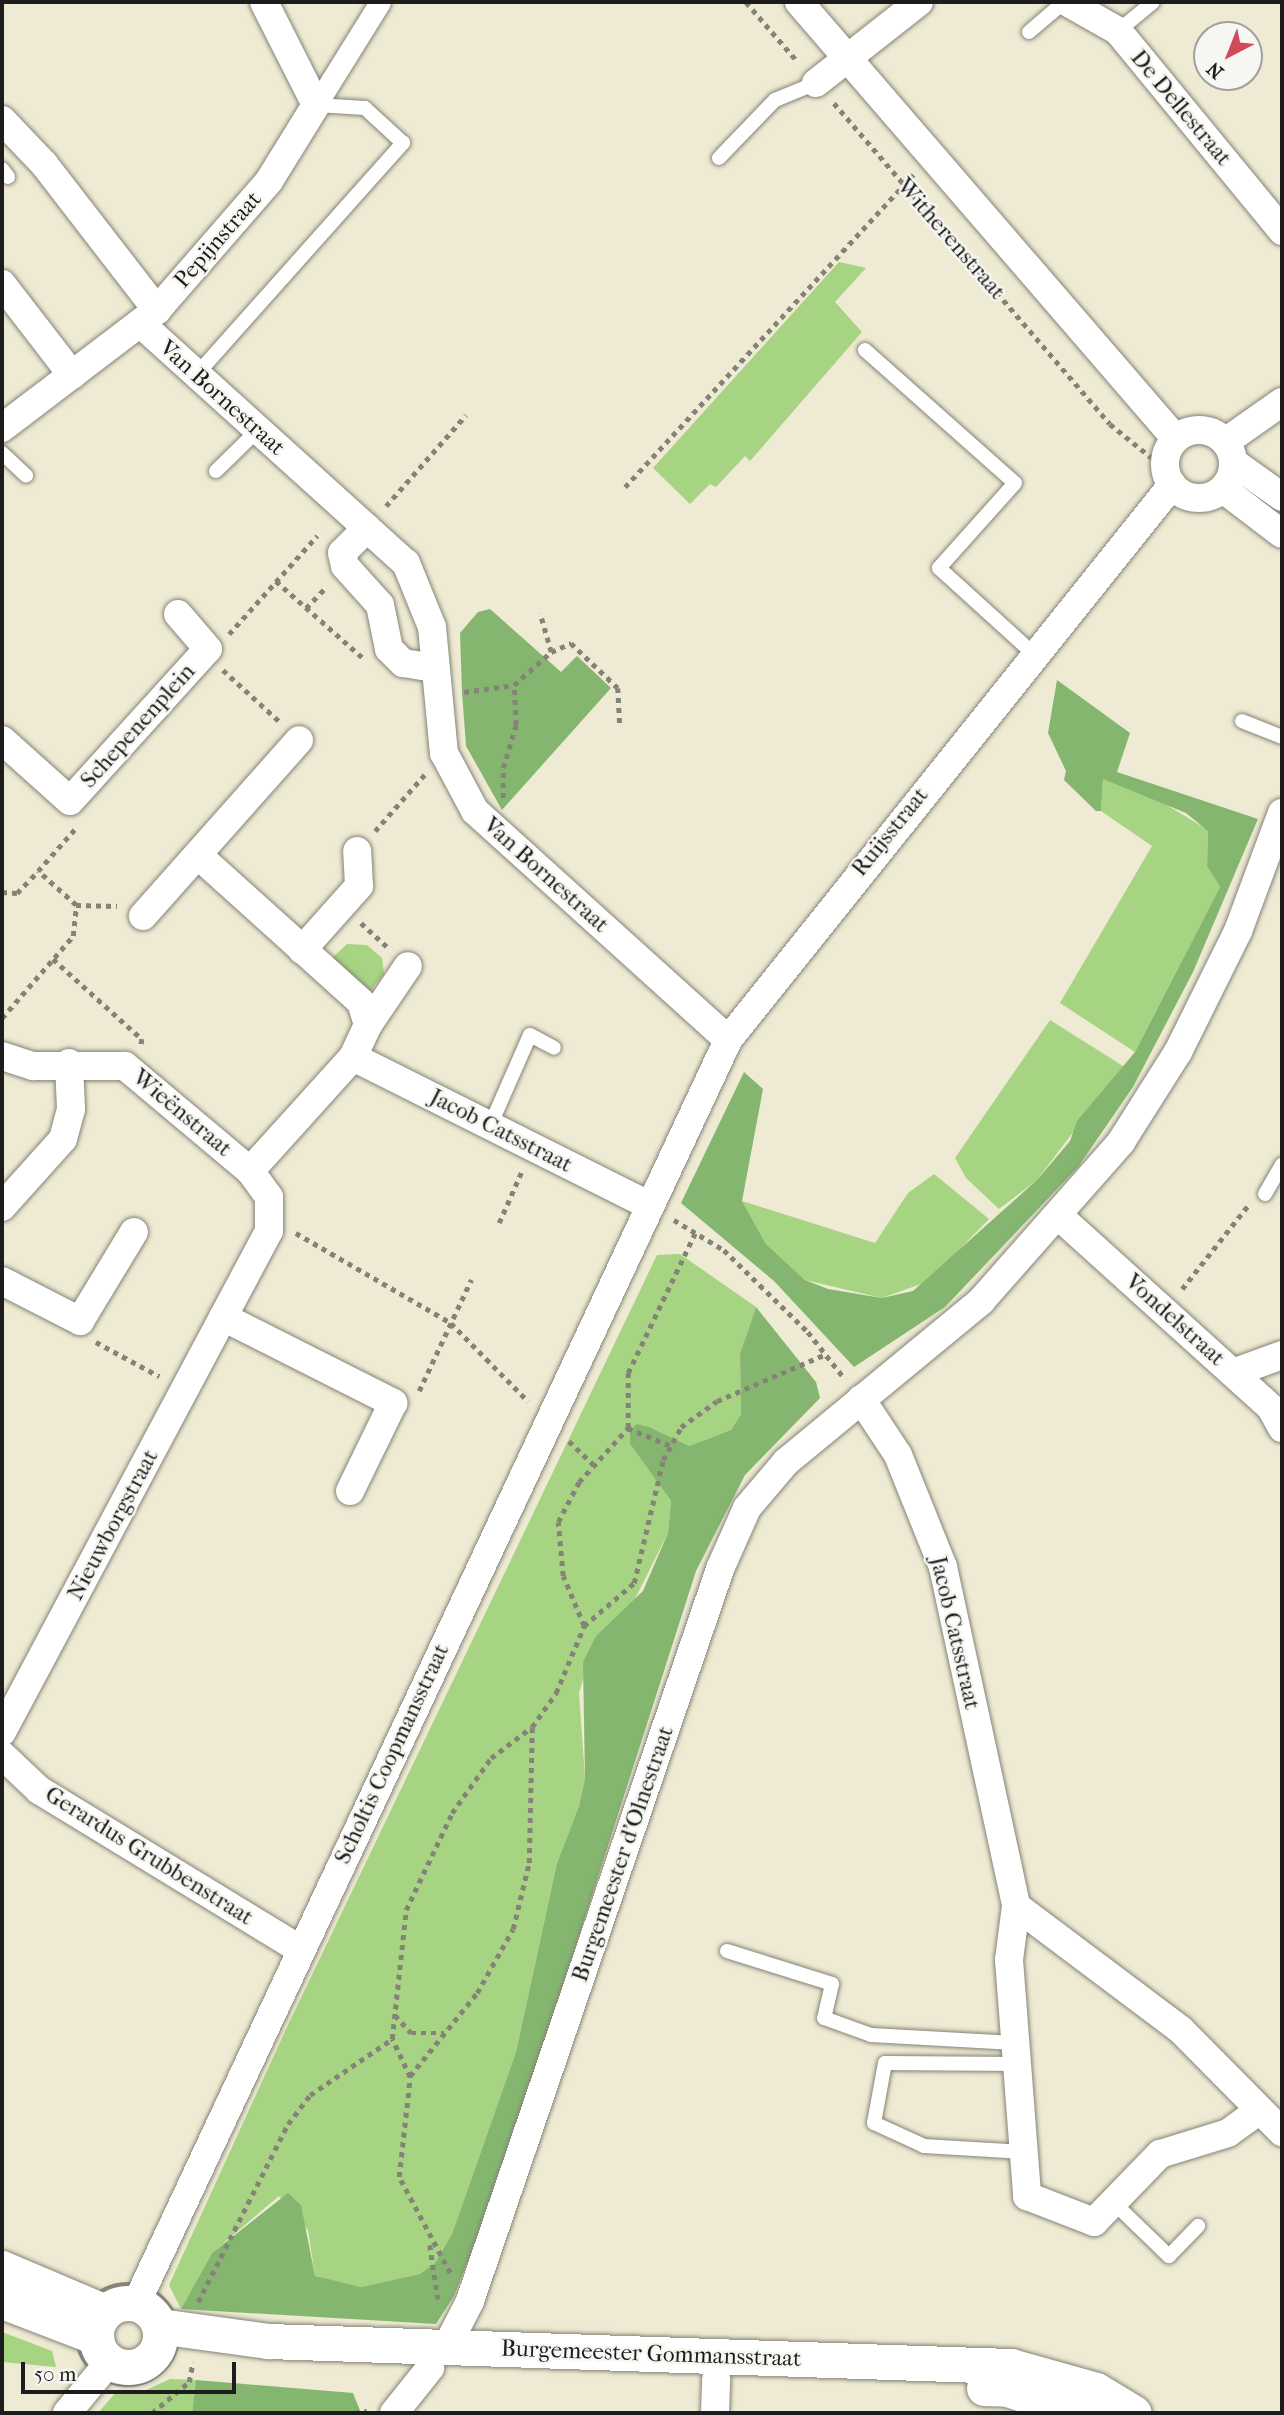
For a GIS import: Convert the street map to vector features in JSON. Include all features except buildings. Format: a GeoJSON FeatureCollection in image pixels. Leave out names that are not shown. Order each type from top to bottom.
{"type":"FeatureCollection","features":[{"type":"Feature","properties":{"kind":"street"},"geometry":{"type":"LineString","coordinates":[[264,2],[316,105]]}},
{"type":"Feature","properties":{"kind":"street","name":"Pepijnstraat"},"geometry":{"type":"LineString","coordinates":[[2,428],[148,317],[269,181],[380,2]]}},
{"type":"Feature","properties":{"kind":"street","name":"Witherenstraat"},"geometry":{"type":"LineString","coordinates":[[799,2],[1176,439]]}},
{"type":"Feature","properties":{"kind":"street"},"geometry":{"type":"LineString","coordinates":[[816,82],[919,2]]}},
{"type":"Feature","properties":{"kind":"street","name":"De Dellestraat"},"geometry":{"type":"LineString","coordinates":[[1066,2],[1118,31],[1282,231]]}},
{"type":"Feature","properties":{"kind":"street","name":"Van Bornestraat"},"geometry":{"type":"LineString","coordinates":[[2,121],[44,164],[148,317],[197,374],[406,563],[432,626],[444,753],[475,811],[728,1040]]}},
{"type":"Feature","properties":{"kind":"street"},"geometry":{"type":"LineString","coordinates":[[2,284],[72,374]]}},
{"type":"Feature","properties":{"kind":"street"},"geometry":{"type":"LineString","coordinates":[[1223,489],[1229,452],[1282,402]]}},
{"type":"Feature","properties":{"kind":"street"},"geometry":{"type":"LineString","coordinates":[[1223,489],[1194,498],[1168,477],[1176,439],[1202,430],[1282,497]]}},
{"type":"Feature","properties":{"kind":"street","name":"Ruijsstraat"},"geometry":{"type":"LineString","coordinates":[[649,1205],[728,1040],[1034,654],[1168,477]]}},
{"type":"Feature","properties":{"kind":"street"},"geometry":{"type":"LineString","coordinates":[[1223,489],[1282,534]]}},
{"type":"Feature","properties":{"kind":"street"},"geometry":{"type":"LineString","coordinates":[[367,528],[342,553],[345,566],[380,606],[389,649],[403,663],[436,668]]}},
{"type":"Feature","properties":{"kind":"street","name":"Schepenenplein"},"geometry":{"type":"LineString","coordinates":[[2,740],[70,801],[206,651],[178,614]]}},
{"type":"Feature","properties":{"kind":"street"},"geometry":{"type":"LineString","coordinates":[[148,911],[299,740]]}},
{"type":"Feature","properties":{"kind":"street","name":"Burgemeester d'Olnestraat"},"geometry":{"type":"LineString","coordinates":[[394,2413],[438,2358],[470,2301],[720,1569],[747,1508],[786,1462],[982,1301],[1061,1217],[1121,1142],[1178,1052],[1238,931],[1282,813]]}},
{"type":"Feature","properties":{"kind":"street"},"geometry":{"type":"LineString","coordinates":[[302,950],[359,886],[357,851]]}},
{"type":"Feature","properties":{"kind":"street"},"geometry":{"type":"LineString","coordinates":[[198,855],[361,1002],[368,1025]]}},
{"type":"Feature","properties":{"kind":"street"},"geometry":{"type":"LineString","coordinates":[[269,1219],[269,1197],[250,1171],[353,1057],[368,1025],[408,966]]}},
{"type":"Feature","properties":{"kind":"street","name":"Wieënstraat"},"geometry":{"type":"LineString","coordinates":[[2,1056],[33,1066],[69,1063],[134,1070],[250,1171]]}},
{"type":"Feature","properties":{"kind":"street","name":"Jacob Catsstraat"},"geometry":{"type":"LineString","coordinates":[[353,1057],[649,1205]]}},
{"type":"Feature","properties":{"kind":"street"},"geometry":{"type":"LineString","coordinates":[[2,1207],[63,1139],[71,1109],[69,1063]]}},
{"type":"Feature","properties":{"kind":"street","name":"Scholtis Coopmansstraat"},"geometry":{"type":"LineString","coordinates":[[67,2413],[127,2332],[301,1950],[649,1205]]}},
{"type":"Feature","properties":{"kind":"street","name":"Vondelstraat"},"geometry":{"type":"LineString","coordinates":[[1061,1217],[1271,1408],[1282,1428]]}},
{"type":"Feature","properties":{"kind":"street","name":"Nieuwborgstraat"},"geometry":{"type":"LineString","coordinates":[[2,1732],[270,1231],[269,1219]]}},
{"type":"Feature","properties":{"kind":"street"},"geometry":{"type":"LineString","coordinates":[[2,1281],[80,1321],[134,1231]]}},
{"type":"Feature","properties":{"kind":"street"},"geometry":{"type":"LineString","coordinates":[[223,1317],[393,1403],[350,1491]]}},
{"type":"Feature","properties":{"kind":"street"},"geometry":{"type":"LineString","coordinates":[[1233,1373],[1282,1355]]}},
{"type":"Feature","properties":{"kind":"street","name":"Jacob Catsstraat"},"geometry":{"type":"LineString","coordinates":[[861,1399],[898,1455],[943,1567],[1016,1906],[1009,1959],[1027,2196],[1094,2222],[1160,2154],[1228,2133],[1260,2110]]}},
{"type":"Feature","properties":{"kind":"street","name":"Gerardus Grubbenstraat"},"geometry":{"type":"LineString","coordinates":[[2,1755],[39,1790],[301,1950]]}},
{"type":"Feature","properties":{"kind":"street"},"geometry":{"type":"LineString","coordinates":[[1016,1906],[1181,2030],[1282,2132]]}},
{"type":"Feature","properties":{"kind":"street","name":"Burgemeester Gommansstraat"},"geometry":{"type":"LineString","coordinates":[[2,2268],[127,2332]]}},
{"type":"Feature","properties":{"kind":"street","name":"Burgemeester Gommansstraat"},"geometry":{"type":"LineString","coordinates":[[2,2301],[127,2332],[194,2343],[716,2379],[1007,2389],[1080,2413]]}},
{"type":"Feature","properties":{"kind":"street","name":"Burgemeester Gommansstraat"},"geometry":{"type":"LineString","coordinates":[[438,2358],[1011,2366],[1096,2390],[1134,2413]]}},
{"type":"Feature","properties":{"kind":"street"},"geometry":{"type":"LineString","coordinates":[[715,2413],[716,2379]]}},
{"type":"Feature","properties":{"kind":"lane"},"geometry":{"type":"LineString","coordinates":[[1029,32],[1066,2]]}},
{"type":"Feature","properties":{"kind":"lane"},"geometry":{"type":"LineString","coordinates":[[1118,31],[1153,2]]}},
{"type":"Feature","properties":{"kind":"lane"},"geometry":{"type":"LineString","coordinates":[[719,158],[775,100],[816,82]]}},
{"type":"Feature","properties":{"kind":"lane"},"geometry":{"type":"LineString","coordinates":[[197,374],[403,143],[365,108],[316,105]]}},
{"type":"Feature","properties":{"kind":"lane"},"geometry":{"type":"LineString","coordinates":[[866,351],[1015,483],[939,568],[1034,654]]}},
{"type":"Feature","properties":{"kind":"lane"},"geometry":{"type":"LineString","coordinates":[[216,471],[258,430]]}},
{"type":"Feature","properties":{"kind":"lane"},"geometry":{"type":"LineString","coordinates":[[2,453],[26,475]]}},
{"type":"Feature","properties":{"kind":"lane"},"geometry":{"type":"LineString","coordinates":[[1242,721],[1282,737]]}},
{"type":"Feature","properties":{"kind":"lane"},"geometry":{"type":"LineString","coordinates":[[490,1126],[530,1035],[554,1048]]}},
{"type":"Feature","properties":{"kind":"lane"},"geometry":{"type":"LineString","coordinates":[[1265,1194],[1282,1165]]}},
{"type":"Feature","properties":{"kind":"lane"},"geometry":{"type":"LineString","coordinates":[[727,1951],[832,1984],[824,2018],[872,2035],[1016,2053]]}},
{"type":"Feature","properties":{"kind":"lane"},"geometry":{"type":"LineString","coordinates":[[1016,2053],[885,2063],[874,2123],[924,2146],[1024,2152]]}},
{"type":"Feature","properties":{"kind":"lane"},"geometry":{"type":"LineString","coordinates":[[1114,2202],[1169,2256],[1198,2226]]}},
{"type":"Feature","properties":{"kind":"path","name":"Witherenstraat"},"geometry":{"type":"LineString","coordinates":[[746,2],[1110,424],[1168,477]]}},
{"type":"Feature","properties":{"kind":"path"},"geometry":{"type":"LineString","coordinates":[[625,487],[902,183],[934,159]]}},
{"type":"Feature","properties":{"kind":"path"},"geometry":{"type":"LineString","coordinates":[[367,528],[466,415]]}},
{"type":"Feature","properties":{"kind":"path"},"geometry":{"type":"LineString","coordinates":[[299,740],[206,651],[344,507]]}},
{"type":"Feature","properties":{"kind":"path"},"geometry":{"type":"LineString","coordinates":[[540,614],[551,652]]}},
{"type":"Feature","properties":{"kind":"path"},"geometry":{"type":"LineString","coordinates":[[439,696],[514,685],[551,652],[571,643],[618,688],[620,726]]}},
{"type":"Feature","properties":{"kind":"path"},"geometry":{"type":"LineString","coordinates":[[503,837],[503,768],[516,725],[514,685]]}},
{"type":"Feature","properties":{"kind":"path"},"geometry":{"type":"LineString","coordinates":[[357,851],[444,753]]}},
{"type":"Feature","properties":{"kind":"path"},"geometry":{"type":"LineString","coordinates":[[2,892],[17,893],[80,823],[70,801]]}},
{"type":"Feature","properties":{"kind":"path"},"geometry":{"type":"LineString","coordinates":[[38,871],[76,905],[148,911]]}},
{"type":"Feature","properties":{"kind":"path"},"geometry":{"type":"LineString","coordinates":[[2,1018],[74,936],[76,905]]}},
{"type":"Feature","properties":{"kind":"path"},"geometry":{"type":"LineString","coordinates":[[342,905],[408,966]]}},
{"type":"Feature","properties":{"kind":"path"},"geometry":{"type":"LineString","coordinates":[[54,959],[142,1038],[134,1070]]}},
{"type":"Feature","properties":{"kind":"path"},"geometry":{"type":"LineString","coordinates":[[499,1223],[533,1147]]}},
{"type":"Feature","properties":{"kind":"path"},"geometry":{"type":"LineString","coordinates":[[1165,1312],[1241,1208],[1265,1194]]}},
{"type":"Feature","properties":{"kind":"path"},"geometry":{"type":"LineString","coordinates":[[269,1219],[376,1274],[451,1323],[594,1465]]}},
{"type":"Feature","properties":{"kind":"path"},"geometry":{"type":"LineString","coordinates":[[584,1626],[563,1576],[558,1522],[594,1465],[628,1428],[628,1373],[695,1233],[724,1250],[825,1354],[861,1399]]}},
{"type":"Feature","properties":{"kind":"path"},"geometry":{"type":"LineString","coordinates":[[415,1398],[471,1280]]}},
{"type":"Feature","properties":{"kind":"path"},"geometry":{"type":"LineString","coordinates":[[80,1321],[87,1336],[185,1390]]}},
{"type":"Feature","properties":{"kind":"path"},"geometry":{"type":"LineString","coordinates":[[430,2244],[399,2178],[410,2077],[392,2039],[406,1910],[452,1813],[491,1758],[532,1727],[556,1693],[584,1626],[634,1583],[671,1446],[681,1427],[717,1401],[825,1354]]}},
{"type":"Feature","properties":{"kind":"path"},"geometry":{"type":"LineString","coordinates":[[628,1428],[671,1446]]}},
{"type":"Feature","properties":{"kind":"path"},"geometry":{"type":"LineString","coordinates":[[410,2077],[477,1993],[513,1929],[529,1863],[532,1727]]}},
{"type":"Feature","properties":{"kind":"path"},"geometry":{"type":"LineString","coordinates":[[395,2015],[411,2033],[445,2033]]}},
{"type":"Feature","properties":{"kind":"path"},"geometry":{"type":"LineString","coordinates":[[152,2413],[190,2382],[199,2300],[288,2124],[310,2095],[392,2039]]}},
{"type":"Feature","properties":{"kind":"green space"},"geometry":{"type":"Polygon","coordinates":[[[839,262],[866,268],[835,302],[862,332],[750,461],[745,456],[716,487],[710,484],[690,504],[653,468],[839,262]]]}},
{"type":"Feature","properties":{"kind":"green space"},"geometry":{"type":"Polygon","coordinates":[[[490,609],[561,672],[577,656],[611,688],[502,810],[466,746],[462,692],[460,633],[478,612],[490,609]]]}},
{"type":"Feature","properties":{"kind":"green space"},"geometry":{"type":"Polygon","coordinates":[[[1057,680],[1130,733],[1117,772],[1258,819],[1193,972],[1133,1087],[1078,1167],[945,1307],[854,1367],[774,1281],[681,1203],[744,1072],[763,1089],[742,1201],[766,1244],[805,1280],[828,1289],[882,1298],[913,1291],[1037,1180],[1070,1141],[1077,1121],[1135,1052],[1220,887],[1207,866],[1208,831],[1186,813],[1103,779],[1101,811],[1096,811],[1064,780],[1066,771],[1048,733],[1057,680]]]}},
{"type":"Feature","properties":{"kind":"green space"},"geometry":{"type":"Polygon","coordinates":[[[1103,779],[1145,792],[1208,830],[1207,866],[1220,887],[1135,1052],[1060,1003],[1152,846],[1101,811],[1103,779]]]}},
{"type":"Feature","properties":{"kind":"green space"},"geometry":{"type":"Polygon","coordinates":[[[347,944],[367,945],[382,958],[384,974],[370,991],[331,959],[347,944]]]}},
{"type":"Feature","properties":{"kind":"green space"},"geometry":{"type":"Polygon","coordinates":[[[1050,1020],[1123,1066],[1037,1180],[999,1209],[966,1178],[955,1158],[1050,1020]]]}},
{"type":"Feature","properties":{"kind":"green space"},"geometry":{"type":"Polygon","coordinates":[[[934,1174],[989,1219],[929,1281],[882,1298],[805,1280],[766,1244],[742,1201],[875,1243],[908,1193],[934,1174]]]}},
{"type":"Feature","properties":{"kind":"green space"},"geometry":{"type":"Polygon","coordinates":[[[680,1254],[756,1307],[740,1354],[741,1414],[731,1430],[689,1446],[636,1425],[630,1444],[671,1501],[668,1533],[631,1607],[596,1636],[579,1693],[585,1778],[579,1806],[557,1863],[516,2052],[452,2234],[435,2263],[421,2274],[361,2287],[333,2282],[315,2276],[308,2230],[279,2196],[212,2253],[181,2309],[169,2285],[287,2027],[657,1255],[680,1254]]]}},
{"type":"Feature","properties":{"kind":"green space"},"geometry":{"type":"Polygon","coordinates":[[[756,1307],[816,1382],[820,1398],[745,1475],[696,1571],[504,2170],[454,2296],[436,2324],[181,2309],[212,2253],[288,2193],[301,2205],[315,2276],[361,2287],[420,2274],[435,2263],[452,2234],[516,2052],[557,1863],[579,1806],[585,1778],[583,1662],[596,1636],[643,1591],[668,1533],[671,1501],[630,1444],[630,1432],[636,1424],[649,1427],[689,1446],[731,1430],[741,1414],[740,1354],[756,1307]]]}},
{"type":"Feature","properties":{"kind":"green space"},"geometry":{"type":"Polygon","coordinates":[[[2,2332],[52,2351],[56,2367],[2,2362],[2,2332]]]}},
{"type":"Feature","properties":{"kind":"green space"},"geometry":{"type":"Polygon","coordinates":[[[170,2379],[196,2380],[192,2413],[98,2413],[117,2391],[146,2390],[170,2379]]]}},
{"type":"Feature","properties":{"kind":"green space"},"geometry":{"type":"Polygon","coordinates":[[[196,2380],[353,2393],[361,2413],[192,2413],[196,2380]]]}}]}
